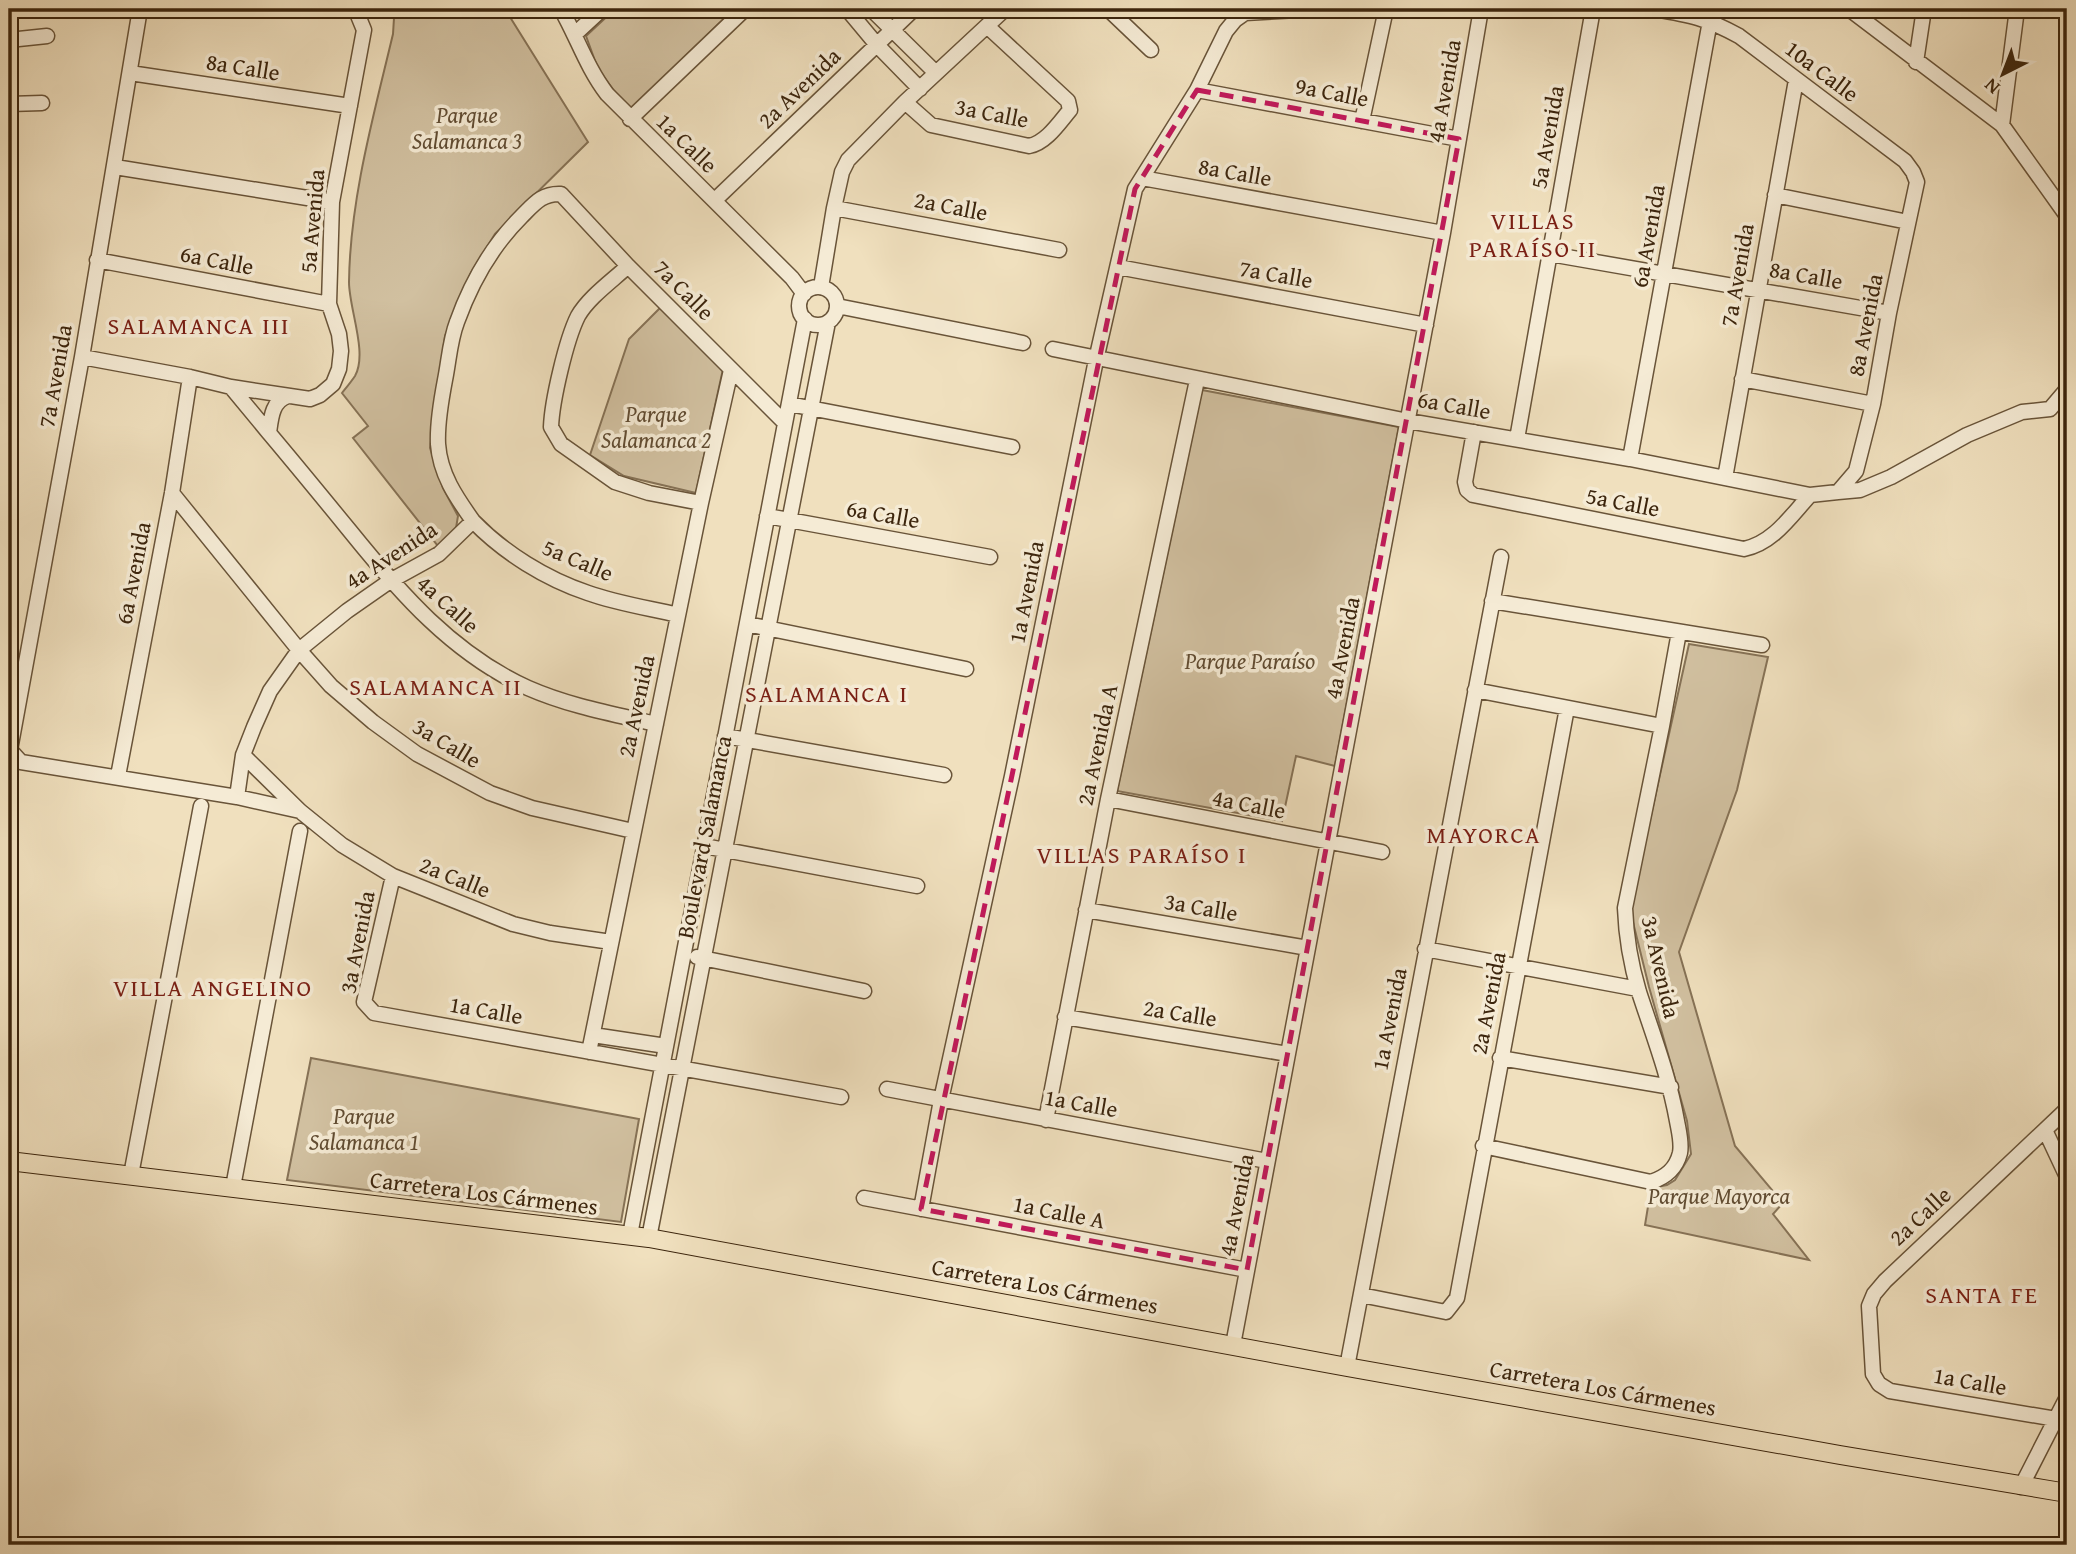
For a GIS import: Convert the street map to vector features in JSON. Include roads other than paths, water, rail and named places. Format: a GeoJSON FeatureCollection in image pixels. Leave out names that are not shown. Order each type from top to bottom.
{"type":"FeatureCollection","features":[{"type":"Feature","properties":{"kind":"main road","name":"Carretera Los Cármenes"},"geometry":{"type":"LineString","coordinates":[[9,1161],[649,1238],[1348,1367],[2067,1493]]}},
{"type":"Feature","properties":{"kind":"street","name":"7a Avenida"},"geometry":{"type":"LineString","coordinates":[[10,750],[82,357],[140,9]]}},
{"type":"Feature","properties":{"kind":"street","name":"1a Calle"},"geometry":{"type":"LineString","coordinates":[[561,9],[592,74],[630,119],[715,200],[792,278],[804,294]]}},
{"type":"Feature","properties":{"kind":"street"},"geometry":{"type":"LineString","coordinates":[[575,34],[602,9]]}},
{"type":"Feature","properties":{"kind":"street"},"geometry":{"type":"LineString","coordinates":[[630,119],[745,9]]}},
{"type":"Feature","properties":{"kind":"street"},"geometry":{"type":"LineString","coordinates":[[848,9],[920,89]]}},
{"type":"Feature","properties":{"kind":"street","name":"3a Calle"},"geometry":{"type":"LineString","coordinates":[[871,9],[936,73]]}},
{"type":"Feature","properties":{"kind":"street","name":"2a Avenida"},"geometry":{"type":"LineString","coordinates":[[715,200],[914,9]]}},
{"type":"Feature","properties":{"kind":"street"},"geometry":{"type":"LineString","coordinates":[[821,287],[834,208],[842,172],[848,160],[905,102],[1005,9]]}},
{"type":"Feature","properties":{"kind":"street"},"geometry":{"type":"LineString","coordinates":[[1108,9],[1151,50]]}},
{"type":"Feature","properties":{"kind":"street","name":"1a Avenida"},"geometry":{"type":"LineString","coordinates":[[921,1209],[941,1100],[1012,776],[1096,360],[1135,189],[1197,90],[1226,31],[1235,20],[1245,13],[1317,9]]}},
{"type":"Feature","properties":{"kind":"street"},"geometry":{"type":"LineString","coordinates":[[1362,121],[1386,9]]}},
{"type":"Feature","properties":{"kind":"street","name":"4a Avenida"},"geometry":{"type":"LineString","coordinates":[[1233,1345],[1426,325],[1481,9]]}},
{"type":"Feature","properties":{"kind":"street","name":"5a Avenida"},"geometry":{"type":"LineString","coordinates":[[1517,439],[1593,9]]}},
{"type":"Feature","properties":{"kind":"street","name":"10a Calle"},"geometry":{"type":"LineString","coordinates":[[1655,9],[1695,16],[1739,36],[1905,161],[1913,172]]}},
{"type":"Feature","properties":{"kind":"street"},"geometry":{"type":"LineString","coordinates":[[1849,9],[2002,125],[2067,216]]}},
{"type":"Feature","properties":{"kind":"street"},"geometry":{"type":"LineString","coordinates":[[1916,62],[1924,9]]}},
{"type":"Feature","properties":{"kind":"street"},"geometry":{"type":"LineString","coordinates":[[2002,125],[2017,9]]}},
{"type":"Feature","properties":{"kind":"street","name":"5a Avenida"},"geometry":{"type":"LineString","coordinates":[[288,396],[310,399],[320,395],[332,384],[339,369],[339,334],[329,304],[332,202],[364,30],[354,11]]}},
{"type":"Feature","properties":{"kind":"street","name":"6a Avenida"},"geometry":{"type":"LineString","coordinates":[[1630,459],[1710,21]]}},
{"type":"Feature","properties":{"kind":"street","name":"3a Calle"},"geometry":{"type":"LineString","coordinates":[[905,102],[931,125],[1029,146],[1037,144],[1047,136],[1070,110],[1068,101],[987,26]]}},
{"type":"Feature","properties":{"kind":"street"},"geometry":{"type":"LineString","coordinates":[[9,40],[47,36]]}},
{"type":"Feature","properties":{"kind":"street","name":"8a Calle"},"geometry":{"type":"LineString","coordinates":[[130,73],[350,106]]}},
{"type":"Feature","properties":{"kind":"street","name":"7a Avenida"},"geometry":{"type":"LineString","coordinates":[[1725,478],[1796,80]]}},
{"type":"Feature","properties":{"kind":"street","name":"9a Calle"},"geometry":{"type":"LineString","coordinates":[[1197,90],[1459,139]]}},
{"type":"Feature","properties":{"kind":"street"},"geometry":{"type":"LineString","coordinates":[[9,104],[42,103]]}},
{"type":"Feature","properties":{"kind":"street"},"geometry":{"type":"LineString","coordinates":[[115,167],[332,202]]}},
{"type":"Feature","properties":{"kind":"street","name":"8a Avenida"},"geometry":{"type":"LineString","coordinates":[[1842,488],[1856,471],[1873,404],[1917,182],[1913,172]]}},
{"type":"Feature","properties":{"kind":"street","name":"8a Calle"},"geometry":{"type":"LineString","coordinates":[[1142,178],[1443,233]]}},
{"type":"Feature","properties":{"kind":"street","name":"7a Calle"},"geometry":{"type":"LineString","coordinates":[[473,521],[451,489],[438,444],[441,398],[450,348],[457,321],[485,262],[505,233],[540,198],[549,193],[561,194],[628,266],[785,423]]}},
{"type":"Feature","properties":{"kind":"street"},"geometry":{"type":"LineString","coordinates":[[1775,195],[1908,222]]}},
{"type":"Feature","properties":{"kind":"street","name":"2a Calle"},"geometry":{"type":"LineString","coordinates":[[834,208],[1059,250]]}},
{"type":"Feature","properties":{"kind":"street","name":"8a Calle"},"geometry":{"type":"LineString","coordinates":[[1550,254],[1889,313]]}},
{"type":"Feature","properties":{"kind":"street","name":"6a Calle"},"geometry":{"type":"LineString","coordinates":[[97,260],[329,304]]}},
{"type":"Feature","properties":{"kind":"street"},"geometry":{"type":"LineString","coordinates":[[628,266],[587,304],[578,316],[560,376],[551,427],[561,444],[615,481],[649,493],[701,503]]}},
{"type":"Feature","properties":{"kind":"street","name":"7a Calle"},"geometry":{"type":"LineString","coordinates":[[1118,267],[1426,325]]}},
{"type":"Feature","properties":{"kind":"street"},"geometry":{"type":"LineString","coordinates":[[821,287],[833,294],[838,306],[835,315],[828,322],[816,325],[805,319],[800,307],[804,294],[821,287]]}},
{"type":"Feature","properties":{"kind":"street"},"geometry":{"type":"LineString","coordinates":[[838,306],[1023,343]]}},
{"type":"Feature","properties":{"kind":"street","name":"Boulevard Salamanca"},"geometry":{"type":"LineString","coordinates":[[630,1235],[805,319]]}},
{"type":"Feature","properties":{"kind":"street","name":"Boulevard Salamanca"},"geometry":{"type":"LineString","coordinates":[[649,1238],[828,322]]}},
{"type":"Feature","properties":{"kind":"street","name":"6a Calle"},"geometry":{"type":"LineString","coordinates":[[1053,349],[1096,360],[1408,421],[1630,459],[1810,495],[1842,488],[1860,490],[1966,435],[2022,412],[2050,410],[2067,389]]}},
{"type":"Feature","properties":{"kind":"street"},"geometry":{"type":"LineString","coordinates":[[82,357],[288,396]]}},
{"type":"Feature","properties":{"kind":"street","name":"2a Avenida"},"geometry":{"type":"LineString","coordinates":[[589,1052],[701,503],[731,370]]}},
{"type":"Feature","properties":{"kind":"street","name":"6a Avenida"},"geometry":{"type":"LineString","coordinates":[[118,776],[172,493],[190,377]]}},
{"type":"Feature","properties":{"kind":"street"},"geometry":{"type":"LineString","coordinates":[[1742,379],[1873,404]]}},
{"type":"Feature","properties":{"kind":"street","name":"2a Avenida A"},"geometry":{"type":"LineString","coordinates":[[1046,1120],[1108,799],[1198,380]]}},
{"type":"Feature","properties":{"kind":"street","name":"4a Calle"},"geometry":{"type":"LineString","coordinates":[[231,387],[390,581],[429,622],[470,655],[526,687],[573,705],[656,723]]}},
{"type":"Feature","properties":{"kind":"street"},"geometry":{"type":"LineString","coordinates":[[268,433],[275,405],[281,398],[288,396]]}},
{"type":"Feature","properties":{"kind":"street"},"geometry":{"type":"LineString","coordinates":[[789,404],[1012,447]]}},
{"type":"Feature","properties":{"kind":"street","name":"5a Calle"},"geometry":{"type":"LineString","coordinates":[[1474,432],[1465,482],[1466,490],[1473,495],[1744,549],[1769,540],[1810,495]]}},
{"type":"Feature","properties":{"kind":"street","name":"3a Calle"},"geometry":{"type":"LineString","coordinates":[[172,493],[299,650],[331,686],[373,722],[417,754],[489,793],[533,808],[633,831]]}},
{"type":"Feature","properties":{"kind":"street","name":"6a Calle"},"geometry":{"type":"LineString","coordinates":[[767,516],[990,557]]}},
{"type":"Feature","properties":{"kind":"street","name":"4a Avenida"},"geometry":{"type":"LineString","coordinates":[[237,797],[243,755],[270,691],[299,650],[390,581],[439,555],[473,521]]}},
{"type":"Feature","properties":{"kind":"street","name":"5a Calle"},"geometry":{"type":"LineString","coordinates":[[473,521],[514,555],[579,590],[678,615]]}},
{"type":"Feature","properties":{"kind":"street","name":"1a Avenida"},"geometry":{"type":"LineString","coordinates":[[1348,1367],[1501,557]]}},
{"type":"Feature","properties":{"kind":"street"},"geometry":{"type":"LineString","coordinates":[[1492,601],[1762,645]]}},
{"type":"Feature","properties":{"kind":"street"},"geometry":{"type":"LineString","coordinates":[[747,624],[966,669]]}},
{"type":"Feature","properties":{"kind":"street","name":"3a Avenida"},"geometry":{"type":"LineString","coordinates":[[1483,1146],[1651,1182],[1674,1169],[1681,1144],[1671,1087],[1638,989],[1626,930],[1625,908],[1679,632]]}},
{"type":"Feature","properties":{"kind":"street"},"geometry":{"type":"LineString","coordinates":[[1475,690],[1662,726]]}},
{"type":"Feature","properties":{"kind":"street","name":"2a Avenida"},"geometry":{"type":"LineString","coordinates":[[1361,1295],[1446,1312],[1457,1298],[1483,1146],[1567,708]]}},
{"type":"Feature","properties":{"kind":"street"},"geometry":{"type":"LineString","coordinates":[[725,736],[944,775]]}},
{"type":"Feature","properties":{"kind":"street","name":"2a Calle"},"geometry":{"type":"LineString","coordinates":[[10,750],[21,762],[118,776],[300,811]]}},
{"type":"Feature","properties":{"kind":"street","name":"2a Calle"},"geometry":{"type":"LineString","coordinates":[[243,755],[300,811],[342,845],[393,876],[513,924],[611,942]]}},
{"type":"Feature","properties":{"kind":"street","name":"4a Calle"},"geometry":{"type":"LineString","coordinates":[[1108,799],[1382,852]]}},
{"type":"Feature","properties":{"kind":"street"},"geometry":{"type":"LineString","coordinates":[[131,1175],[201,806]]}},
{"type":"Feature","properties":{"kind":"street"},"geometry":{"type":"LineString","coordinates":[[233,1187],[300,831]]}},
{"type":"Feature","properties":{"kind":"street"},"geometry":{"type":"LineString","coordinates":[[704,846],[917,886]]}},
{"type":"Feature","properties":{"kind":"street","name":"3a Avenida"},"geometry":{"type":"LineString","coordinates":[[374,1013],[364,1002],[393,876]]}},
{"type":"Feature","properties":{"kind":"street","name":"3a Calle"},"geometry":{"type":"LineString","coordinates":[[1086,910],[1308,948]]}},
{"type":"Feature","properties":{"kind":"street"},"geometry":{"type":"LineString","coordinates":[[1425,949],[1638,989]]}},
{"type":"Feature","properties":{"kind":"street"},"geometry":{"type":"LineString","coordinates":[[684,954],[864,991]]}},
{"type":"Feature","properties":{"kind":"street","name":"1a Calle"},"geometry":{"type":"LineString","coordinates":[[374,1013],[662,1065]]}},
{"type":"Feature","properties":{"kind":"street","name":"2a Calle"},"geometry":{"type":"LineString","coordinates":[[1065,1017],[1288,1054]]}},
{"type":"Feature","properties":{"kind":"street"},"geometry":{"type":"LineString","coordinates":[[593,1035],[666,1046]]}},
{"type":"Feature","properties":{"kind":"street"},"geometry":{"type":"LineString","coordinates":[[1500,1058],[1671,1087]]}},
{"type":"Feature","properties":{"kind":"street"},"geometry":{"type":"LineString","coordinates":[[662,1065],[841,1097]]}},
{"type":"Feature","properties":{"kind":"street","name":"1a Calle"},"geometry":{"type":"LineString","coordinates":[[887,1089],[1267,1161]]}},
{"type":"Feature","properties":{"kind":"street","name":"2a Calle"},"geometry":{"type":"LineString","coordinates":[[1879,1384],[1873,1374],[1871,1346],[1869,1306],[1874,1294],[2067,1110]]}},
{"type":"Feature","properties":{"kind":"street"},"geometry":{"type":"LineString","coordinates":[[2045,1130],[2067,1177]]}},
{"type":"Feature","properties":{"kind":"street","name":"1a Calle A"},"geometry":{"type":"LineString","coordinates":[[864,1198],[1247,1270]]}},
{"type":"Feature","properties":{"kind":"street","name":"1a Calle"},"geometry":{"type":"LineString","coordinates":[[1879,1384],[1890,1391],[2056,1419]]}},
{"type":"Feature","properties":{"kind":"street"},"geometry":{"type":"LineString","coordinates":[[2021,1487],[2067,1397]]}},
{"type":"Feature","properties":{"kind":"district","name":"VILLAS PARAÍSO II"},"geometry":{"type":"Point","coordinates":[1533,235]}},
{"type":"Feature","properties":{"kind":"district","name":"SALAMANCA III"},"geometry":{"type":"Point","coordinates":[199,326]}},
{"type":"Feature","properties":{"kind":"district","name":"SALAMANCA II"},"geometry":{"type":"Point","coordinates":[436,687]}},
{"type":"Feature","properties":{"kind":"district","name":"SALAMANCA I"},"geometry":{"type":"Point","coordinates":[827,694]}},
{"type":"Feature","properties":{"kind":"district","name":"MAYORCA"},"geometry":{"type":"Point","coordinates":[1484,835]}},
{"type":"Feature","properties":{"kind":"district","name":"VILLAS PARAÍSO I"},"geometry":{"type":"Point","coordinates":[1142,855]}},
{"type":"Feature","properties":{"kind":"district","name":"VILLA ANGELINO"},"geometry":{"type":"Point","coordinates":[213,988]}},
{"type":"Feature","properties":{"kind":"district","name":"SANTA FE"},"geometry":{"type":"Point","coordinates":[1982,1295]}},
{"type":"Feature","properties":{"kind":"park label","name":"Parque Salamanca 3"},"geometry":{"type":"Point","coordinates":[467,128]}},
{"type":"Feature","properties":{"kind":"park label","name":"Parque Salamanca 2"},"geometry":{"type":"Point","coordinates":[656,427]}},
{"type":"Feature","properties":{"kind":"park label","name":"Parque Paraíso"},"geometry":{"type":"Point","coordinates":[1250,661]}},
{"type":"Feature","properties":{"kind":"park label","name":"Parque Salamanca 1"},"geometry":{"type":"Point","coordinates":[364,1129]}},
{"type":"Feature","properties":{"kind":"park label","name":"Parque Mayorca"},"geometry":{"type":"Point","coordinates":[1719,1196]}}]}
